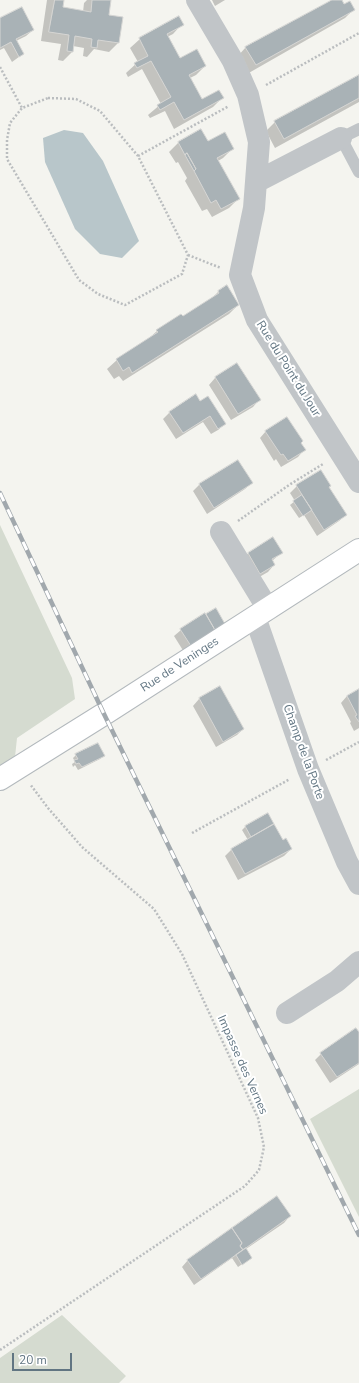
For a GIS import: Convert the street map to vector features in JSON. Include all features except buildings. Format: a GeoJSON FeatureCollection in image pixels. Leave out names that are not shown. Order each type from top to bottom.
{"type":"FeatureCollection","features":[{"type":"Feature","properties":{"kind":"street"},"geometry":{"type":"LineString","coordinates":[[197,0],[233,61],[248,95],[259,142],[254,208],[240,275]]}},
{"type":"Feature","properties":{"kind":"street"},"geometry":{"type":"LineString","coordinates":[[256,182],[350,134]]}},
{"type":"Feature","properties":{"kind":"street","name":"Rue du Point du Jour"},"geometry":{"type":"LineString","coordinates":[[240,275],[257,320],[359,482]]}},
{"type":"Feature","properties":{"kind":"street","name":"Champ de la Porte"},"geometry":{"type":"LineString","coordinates":[[221,532],[262,613],[308,769],[347,862],[359,884]]}},
{"type":"Feature","properties":{"kind":"street","name":"Rue de Veninges"},"geometry":{"type":"LineString","coordinates":[[9,774],[359,550]]}},
{"type":"Feature","properties":{"kind":"street"},"geometry":{"type":"LineString","coordinates":[[287,1013],[337,981],[359,962]]}},
{"type":"Feature","properties":{"kind":"lane"},"geometry":{"type":"LineString","coordinates":[[350,134],[359,172]]}},
{"type":"Feature","properties":{"kind":"path"},"geometry":{"type":"LineString","coordinates":[[0,67],[22,108]]}},
{"type":"Feature","properties":{"kind":"path"},"geometry":{"type":"LineString","coordinates":[[188,255],[182,274],[125,304],[98,294],[79,280],[7,159],[7,140],[10,123],[22,108],[48,98],[76,99],[100,111],[138,156],[188,255],[240,275]]}},
{"type":"Feature","properties":{"kind":"path"},"geometry":{"type":"LineString","coordinates":[[221,532],[289,485],[340,453]]}},
{"type":"Feature","properties":{"kind":"path"},"geometry":{"type":"LineString","coordinates":[[192,833],[359,742]]}},
{"type":"Feature","properties":{"kind":"path","name":"Impasse des Vernes"},"geometry":{"type":"LineString","coordinates":[[0,1350],[245,1186],[259,1170],[264,1147],[258,1118],[182,954],[154,909],[82,846],[48,808],[9,774]]}},
{"type":"Feature","properties":{"kind":"shaded area"},"geometry":{"type":"Polygon","coordinates":[[[64,130],[83,133],[103,161],[139,241],[122,258],[100,254],[75,229],[45,162],[43,138],[64,130]]]}},
{"type":"Feature","properties":{"kind":"shaded area"},"geometry":{"type":"Polygon","coordinates":[[[0,525],[72,678],[75,699],[17,738],[15,757],[0,767],[0,525]]]}},
{"type":"Feature","properties":{"kind":"shaded area"},"geometry":{"type":"Polygon","coordinates":[[[359,1089],[359,1217],[310,1119],[359,1089]]]}},
{"type":"Feature","properties":{"kind":"shaded area"},"geometry":{"type":"Polygon","coordinates":[[[62,1315],[126,1376],[119,1383],[0,1383],[0,1358],[62,1315]]]}},
{"type":"Feature","properties":{"kind":"railway"},"geometry":{"type":"LineString","coordinates":[[0,493],[104,714],[359,1235]]}}]}
